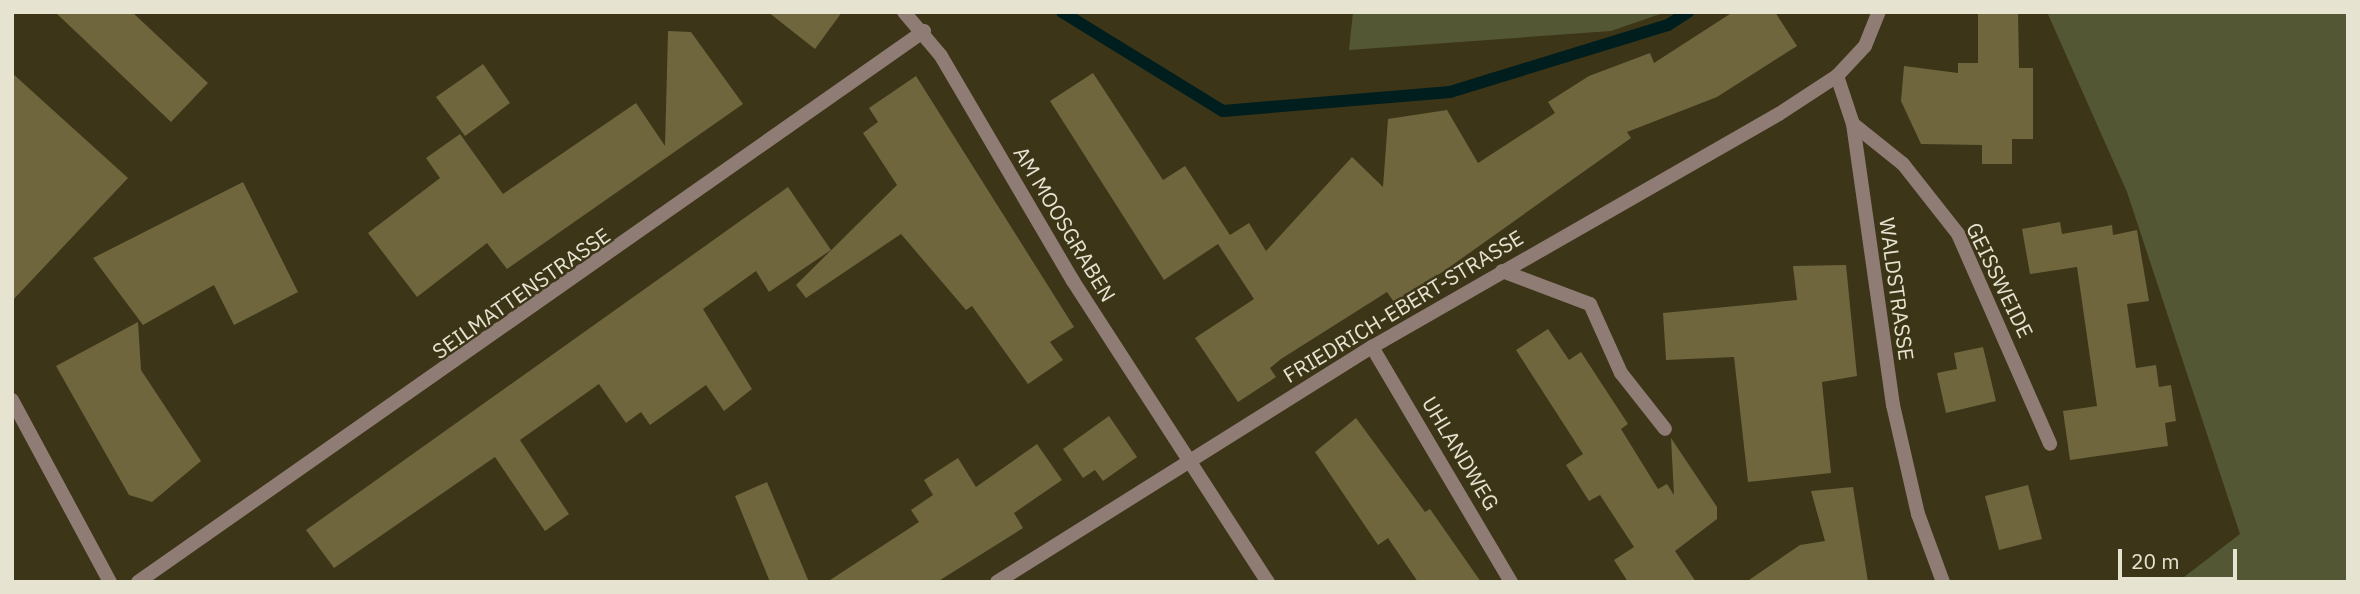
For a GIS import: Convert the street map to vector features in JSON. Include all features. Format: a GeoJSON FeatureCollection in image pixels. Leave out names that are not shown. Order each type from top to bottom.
{"type":"FeatureCollection","features":[{"type":"Feature","properties":{"kind":"street","name":"AM MOOSGRABEN"},"geometry":{"type":"LineString","coordinates":[[904,12],[924,31],[1185,461],[1268,582]]}},
{"type":"Feature","properties":{"kind":"street"},"geometry":{"type":"LineString","coordinates":[[1837,76],[1865,47],[1879,12]]}},
{"type":"Feature","properties":{"kind":"street","name":"SEILMATTENSTRASSE"},"geometry":{"type":"LineString","coordinates":[[138,582],[924,31]]}},
{"type":"Feature","properties":{"kind":"street","name":"WALDSTRASSE"},"geometry":{"type":"LineString","coordinates":[[1837,76],[1853,124],[1893,405],[1918,514],[1943,582]]}},
{"type":"Feature","properties":{"kind":"street","name":"FRIEDRICH-EBERT-STRASSE"},"geometry":{"type":"LineString","coordinates":[[997,582],[1185,461],[1372,347],[1837,76]]}},
{"type":"Feature","properties":{"kind":"street","name":"GEISSWEIDE"},"geometry":{"type":"LineString","coordinates":[[1853,124],[1903,164],[1958,234],[2050,444]]}},
{"type":"Feature","properties":{"kind":"street"},"geometry":{"type":"LineString","coordinates":[[1502,271],[1590,304],[1621,373],[1665,429]]}},
{"type":"Feature","properties":{"kind":"street","name":"UHLANDWEG"},"geometry":{"type":"LineString","coordinates":[[1372,347],[1511,582]]}},
{"type":"Feature","properties":{"kind":"street"},"geometry":{"type":"LineString","coordinates":[[12,400],[110,582]]}},
{"type":"Feature","properties":{"kind":"green space"},"geometry":{"type":"Polygon","coordinates":[[[1353,12],[1666,12],[1611,31],[1349,50],[1353,12]]]}},
{"type":"Feature","properties":{"kind":"green space"},"geometry":{"type":"Polygon","coordinates":[[[2047,12],[2348,12],[2348,582],[2188,582],[2184,577],[2240,534],[2127,192],[2047,12]]]}},
{"type":"Feature","properties":{"kind":"building"},"geometry":{"type":"Polygon","coordinates":[[[55,12],[132,12],[208,83],[171,122],[55,12]]]}},
{"type":"Feature","properties":{"kind":"building"},"geometry":{"type":"Polygon","coordinates":[[[768,12],[842,12],[815,49],[768,12]]]}},
{"type":"Feature","properties":{"kind":"building"},"geometry":{"type":"Polygon","coordinates":[[[1733,12],[1775,12],[1797,46],[1717,97],[1627,132],[1631,138],[1444,271],[1394,302],[1387,292],[1281,359],[1270,368],[1276,377],[1238,402],[1195,338],[1254,299],[1218,244],[1164,280],[1050,101],[1093,73],[1163,180],[1185,166],[1230,235],[1249,223],[1266,251],[1352,157],[1383,187],[1388,119],[1447,110],[1478,163],[1555,113],[1548,102],[1589,76],[1650,53],[1654,63],[1733,12]]]}},
{"type":"Feature","properties":{"kind":"building"},"geometry":{"type":"Polygon","coordinates":[[[1978,12],[2018,12],[2019,68],[2033,68],[2033,139],[2012,139],[2012,164],[1982,164],[1982,145],[1921,144],[1901,101],[1904,66],[1958,73],[1958,63],[1978,63],[1978,12]]]}},
{"type":"Feature","properties":{"kind":"building"},"geometry":{"type":"Polygon","coordinates":[[[668,31],[691,32],[743,104],[507,269],[487,243],[417,297],[368,233],[440,178],[426,158],[460,134],[503,194],[636,103],[665,146],[668,31]]]}},
{"type":"Feature","properties":{"kind":"building"},"geometry":{"type":"Polygon","coordinates":[[[483,64],[510,103],[465,136],[436,97],[483,64]]]}},
{"type":"Feature","properties":{"kind":"building"},"geometry":{"type":"Polygon","coordinates":[[[12,73],[128,178],[12,301],[12,73]]]}},
{"type":"Feature","properties":{"kind":"building"},"geometry":{"type":"Polygon","coordinates":[[[916,76],[1074,327],[1050,342],[1063,360],[1028,384],[972,306],[966,310],[901,234],[806,298],[796,285],[897,185],[863,133],[878,122],[869,108],[916,76]]]}},
{"type":"Feature","properties":{"kind":"building"},"geometry":{"type":"Polygon","coordinates":[[[243,182],[298,292],[234,325],[214,285],[143,325],[93,258],[243,182]]]}},
{"type":"Feature","properties":{"kind":"building"},"geometry":{"type":"Polygon","coordinates":[[[788,187],[831,250],[769,292],[756,271],[703,309],[752,389],[724,411],[706,385],[650,425],[641,412],[626,423],[599,384],[520,440],[569,514],[545,531],[495,457],[334,568],[306,530],[788,187]]]}},
{"type":"Feature","properties":{"kind":"building"},"geometry":{"type":"Polygon","coordinates":[[[2060,222],[2062,234],[2112,225],[2113,235],[2137,230],[2149,301],[2127,304],[2136,368],[2156,365],[2159,387],[2171,385],[2176,421],[2165,423],[2168,446],[2070,460],[2063,411],[2097,406],[2077,267],[2030,274],[2022,229],[2060,222]]]}},
{"type":"Feature","properties":{"kind":"building"},"geometry":{"type":"Polygon","coordinates":[[[1846,265],[1857,376],[1822,382],[1831,473],[1748,482],[1734,357],[1666,360],[1663,313],[1797,300],[1793,266],[1846,265]]]}},
{"type":"Feature","properties":{"kind":"building"},"geometry":{"type":"Polygon","coordinates":[[[138,322],[141,370],[201,461],[152,502],[129,495],[56,366],[138,322]]]}},
{"type":"Feature","properties":{"kind":"building"},"geometry":{"type":"Polygon","coordinates":[[[1548,329],[1569,360],[1581,352],[1628,424],[1621,429],[1658,489],[1667,484],[1674,495],[1671,438],[1717,507],[1717,519],[1675,551],[1696,582],[1628,582],[1614,560],[1634,547],[1600,495],[1589,501],[1566,465],[1583,454],[1516,350],[1548,329]]]}},
{"type":"Feature","properties":{"kind":"building"},"geometry":{"type":"Polygon","coordinates":[[[1983,347],[1996,401],[1946,413],[1937,373],[1957,369],[1954,353],[1983,347]]]}},
{"type":"Feature","properties":{"kind":"building"},"geometry":{"type":"Polygon","coordinates":[[[1109,416],[1137,457],[1103,481],[1095,470],[1083,478],[1063,449],[1109,416]]]}},
{"type":"Feature","properties":{"kind":"building"},"geometry":{"type":"Polygon","coordinates":[[[1356,418],[1425,512],[1430,509],[1481,582],[1418,582],[1388,538],[1378,545],[1315,452],[1356,418]]]}},
{"type":"Feature","properties":{"kind":"building"},"geometry":{"type":"Polygon","coordinates":[[[1037,444],[1062,480],[1014,513],[1023,528],[937,582],[827,582],[919,522],[911,510],[933,495],[924,480],[958,458],[976,487],[1037,444]]]}},
{"type":"Feature","properties":{"kind":"building"},"geometry":{"type":"Polygon","coordinates":[[[767,482],[809,582],[770,582],[735,496],[767,482]]]}},
{"type":"Feature","properties":{"kind":"building"},"geometry":{"type":"Polygon","coordinates":[[[2028,485],[2042,539],[1999,550],[1985,496],[2028,485]]]}},
{"type":"Feature","properties":{"kind":"building"},"geometry":{"type":"Polygon","coordinates":[[[1853,487],[1868,582],[1746,582],[1800,545],[1825,541],[1811,491],[1853,487]]]}},
{"type":"Feature","properties":{"kind":"waterway"},"geometry":{"type":"LineString","coordinates":[[1062,12],[1223,111],[1450,92],[1668,25],[1688,12]]}}]}
